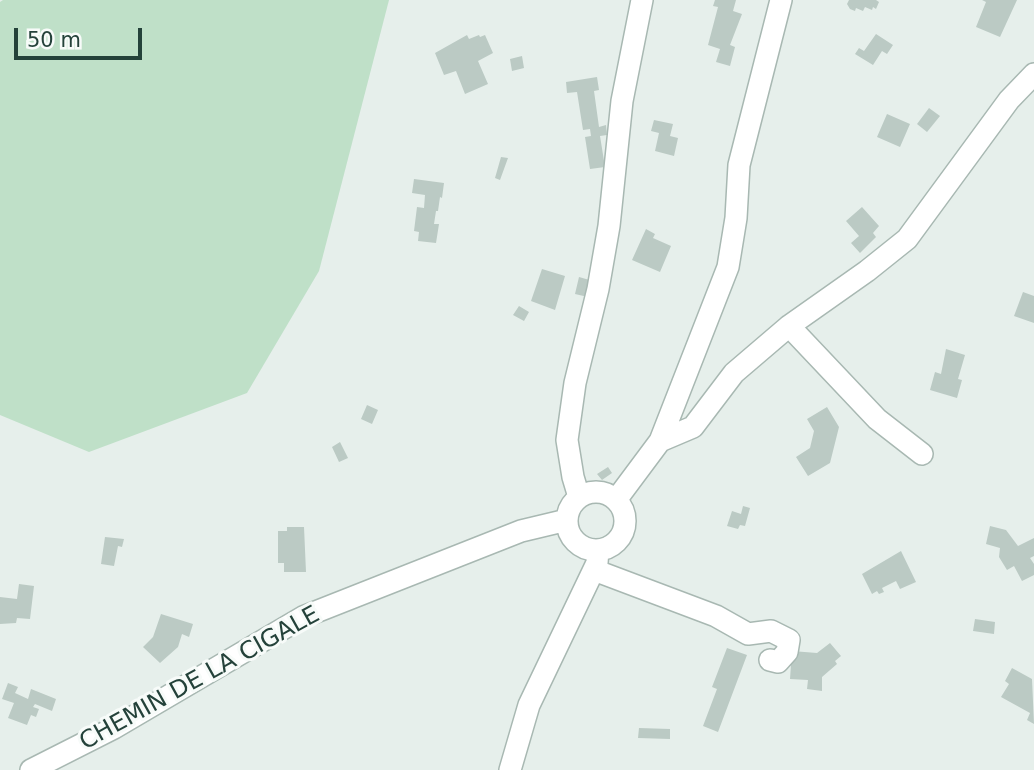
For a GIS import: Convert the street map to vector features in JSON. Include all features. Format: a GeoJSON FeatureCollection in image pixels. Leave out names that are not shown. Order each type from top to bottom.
{"type":"FeatureCollection","features":[{"type":"Feature","properties":{"kind":"street"},"geometry":{"type":"LineString","coordinates":[[579,497],[567,440],[575,383],[610,226],[622,101],[642,0]]}},
{"type":"Feature","properties":{"kind":"street"},"geometry":{"type":"LineString","coordinates":[[616,500],[660,441],[728,267],[736,218],[738,165],[781,0]]}},
{"type":"Feature","properties":{"kind":"street"},"geometry":{"type":"LineString","coordinates":[[660,441],[693,427],[734,373],[789,326],[907,239],[1009,100],[1034,74]]}},
{"type":"Feature","properties":{"kind":"street"},"geometry":{"type":"LineString","coordinates":[[789,326],[877,419],[922,454]]}},
{"type":"Feature","properties":{"kind":"street"},"geometry":{"type":"LineString","coordinates":[[510,770],[529,705],[596,560],[621,537],[625,524],[624,511],[616,500],[605,493],[592,492],[579,497],[570,507],[568,530],[579,545],[596,560],[716,616],[748,634],[771,631],[789,640],[787,652],[778,662],[770,660]]}},
{"type":"Feature","properties":{"kind":"street","name":"CHEMIN DE LA CIGALE"},"geometry":{"type":"LineString","coordinates":[[31,770],[114,728],[303,617],[521,531],[567,520]]}},
{"type":"Feature","properties":{"kind":"green space"},"geometry":{"type":"Polygon","coordinates":[[[389,0],[319,271],[247,393],[89,452],[0,415],[0,2],[389,0]]]}},
{"type":"Feature","properties":{"kind":"building"},"geometry":{"type":"Polygon","coordinates":[[[715,0],[736,0],[733,11],[742,14],[730,45],[735,47],[730,66],[716,62],[720,49],[708,45],[718,7],[713,6],[715,0]]]}},
{"type":"Feature","properties":{"kind":"building"},"geometry":{"type":"Polygon","coordinates":[[[849,0],[879,2],[876,9],[865,7],[863,11],[856,8],[855,11],[847,4],[849,0]]]}},
{"type":"Feature","properties":{"kind":"building"},"geometry":{"type":"Polygon","coordinates":[[[982,0],[1017,0],[1000,37],[976,27],[986,2],[982,0]]]}},
{"type":"Feature","properties":{"kind":"building"},"geometry":{"type":"Polygon","coordinates":[[[876,34],[893,45],[887,54],[882,51],[873,65],[855,54],[859,48],[864,51],[876,34]]]}},
{"type":"Feature","properties":{"kind":"building"},"geometry":{"type":"Polygon","coordinates":[[[467,35],[469,39],[485,35],[493,53],[478,61],[488,84],[465,94],[456,71],[444,75],[435,53],[467,35]]]}},
{"type":"Feature","properties":{"kind":"building"},"geometry":{"type":"Polygon","coordinates":[[[522,56],[524,68],[512,71],[510,59],[522,56]]]}},
{"type":"Feature","properties":{"kind":"building"},"geometry":{"type":"Polygon","coordinates":[[[597,77],[599,90],[594,91],[599,127],[606,125],[607,135],[600,136],[605,167],[590,169],[585,137],[591,136],[590,129],[583,130],[577,92],[567,93],[566,82],[597,77]]]}},
{"type":"Feature","properties":{"kind":"building"},"geometry":{"type":"Polygon","coordinates":[[[929,108],[940,116],[927,132],[917,124],[929,108]]]}},
{"type":"Feature","properties":{"kind":"building"},"geometry":{"type":"Polygon","coordinates":[[[887,114],[910,124],[900,147],[877,137],[887,114]]]}},
{"type":"Feature","properties":{"kind":"building"},"geometry":{"type":"Polygon","coordinates":[[[654,120],[673,124],[670,136],[678,138],[674,156],[655,151],[659,133],[651,131],[654,120]]]}},
{"type":"Feature","properties":{"kind":"building"},"geometry":{"type":"Polygon","coordinates":[[[501,157],[508,158],[500,180],[495,178],[501,157]]]}},
{"type":"Feature","properties":{"kind":"building"},"geometry":{"type":"Polygon","coordinates":[[[414,179],[444,183],[434,224],[439,224],[436,243],[418,241],[419,232],[414,231],[417,207],[424,208],[425,195],[412,193],[414,179]]]}},
{"type":"Feature","properties":{"kind":"building"},"geometry":{"type":"Polygon","coordinates":[[[862,207],[879,226],[873,233],[876,237],[860,253],[851,243],[859,236],[846,221],[862,207]]]}},
{"type":"Feature","properties":{"kind":"building"},"geometry":{"type":"Polygon","coordinates":[[[646,229],[655,234],[653,238],[671,246],[660,272],[632,260],[646,229]]]}},
{"type":"Feature","properties":{"kind":"building"},"geometry":{"type":"Polygon","coordinates":[[[542,269],[565,276],[555,310],[531,301],[542,269]]]}},
{"type":"Feature","properties":{"kind":"building"},"geometry":{"type":"Polygon","coordinates":[[[579,277],[593,281],[588,297],[575,294],[579,277]]]}},
{"type":"Feature","properties":{"kind":"building"},"geometry":{"type":"Polygon","coordinates":[[[1023,292],[1034,296],[1034,323],[1014,316],[1023,292]]]}},
{"type":"Feature","properties":{"kind":"building"},"geometry":{"type":"Polygon","coordinates":[[[519,306],[529,312],[524,321],[513,315],[519,306]]]}},
{"type":"Feature","properties":{"kind":"building"},"geometry":{"type":"Polygon","coordinates":[[[946,349],[965,355],[958,379],[962,380],[957,398],[930,390],[935,372],[941,374],[946,349]]]}},
{"type":"Feature","properties":{"kind":"building"},"geometry":{"type":"Polygon","coordinates":[[[367,405],[378,410],[372,424],[361,419],[367,405]]]}},
{"type":"Feature","properties":{"kind":"building"},"geometry":{"type":"Polygon","coordinates":[[[827,407],[839,427],[830,463],[808,476],[796,457],[810,448],[814,431],[807,419],[827,407]]]}},
{"type":"Feature","properties":{"kind":"building"},"geometry":{"type":"Polygon","coordinates":[[[340,442],[348,458],[339,462],[332,447],[340,442]]]}},
{"type":"Feature","properties":{"kind":"building"},"geometry":{"type":"Polygon","coordinates":[[[608,467],[612,473],[602,480],[597,474],[608,467]]]}},
{"type":"Feature","properties":{"kind":"building"},"geometry":{"type":"Polygon","coordinates":[[[743,506],[750,508],[745,526],[740,525],[738,529],[727,526],[732,511],[741,514],[743,506]]]}},
{"type":"Feature","properties":{"kind":"building"},"geometry":{"type":"Polygon","coordinates":[[[990,526],[1006,530],[1018,546],[1034,538],[1034,556],[1030,558],[1034,564],[1034,575],[1022,581],[1014,566],[1007,570],[999,557],[1000,548],[986,544],[990,526]]]}},
{"type":"Feature","properties":{"kind":"building"},"geometry":{"type":"Polygon","coordinates":[[[287,527],[304,527],[306,572],[284,572],[284,563],[278,563],[278,531],[287,531],[287,527]]]}},
{"type":"Feature","properties":{"kind":"building"},"geometry":{"type":"Polygon","coordinates":[[[105,537],[124,539],[122,547],[118,546],[114,566],[101,564],[105,537]]]}},
{"type":"Feature","properties":{"kind":"building"},"geometry":{"type":"Polygon","coordinates":[[[901,551],[916,582],[900,589],[896,581],[882,588],[884,592],[879,594],[877,591],[872,594],[862,574],[901,551]]]}},
{"type":"Feature","properties":{"kind":"building"},"geometry":{"type":"Polygon","coordinates":[[[19,584],[34,586],[30,619],[17,618],[16,623],[0,624],[0,597],[17,599],[19,584]]]}},
{"type":"Feature","properties":{"kind":"building"},"geometry":{"type":"Polygon","coordinates":[[[161,614],[193,624],[189,637],[182,634],[178,647],[160,663],[143,647],[153,637],[161,614]]]}},
{"type":"Feature","properties":{"kind":"building"},"geometry":{"type":"Polygon","coordinates":[[[975,619],[995,622],[994,634],[973,631],[975,619]]]}},
{"type":"Feature","properties":{"kind":"building"},"geometry":{"type":"Polygon","coordinates":[[[830,643],[841,656],[835,661],[837,664],[822,677],[822,691],[807,689],[808,680],[790,679],[792,651],[817,653],[830,643]]]}},
{"type":"Feature","properties":{"kind":"building"},"geometry":{"type":"Polygon","coordinates":[[[727,648],[747,655],[718,732],[703,726],[717,689],[712,687],[727,648]]]}},
{"type":"Feature","properties":{"kind":"building"},"geometry":{"type":"Polygon","coordinates":[[[1012,668],[1032,679],[1034,724],[1027,720],[1030,713],[1001,697],[1009,684],[1005,681],[1012,668]]]}},
{"type":"Feature","properties":{"kind":"building"},"geometry":{"type":"Polygon","coordinates":[[[8,683],[18,687],[15,693],[28,699],[31,689],[56,699],[52,711],[35,704],[33,707],[39,709],[36,717],[31,715],[27,725],[8,718],[14,703],[2,699],[8,683]]]}},
{"type":"Feature","properties":{"kind":"building"},"geometry":{"type":"Polygon","coordinates":[[[639,728],[670,729],[670,739],[638,738],[639,728]]]}}]}
